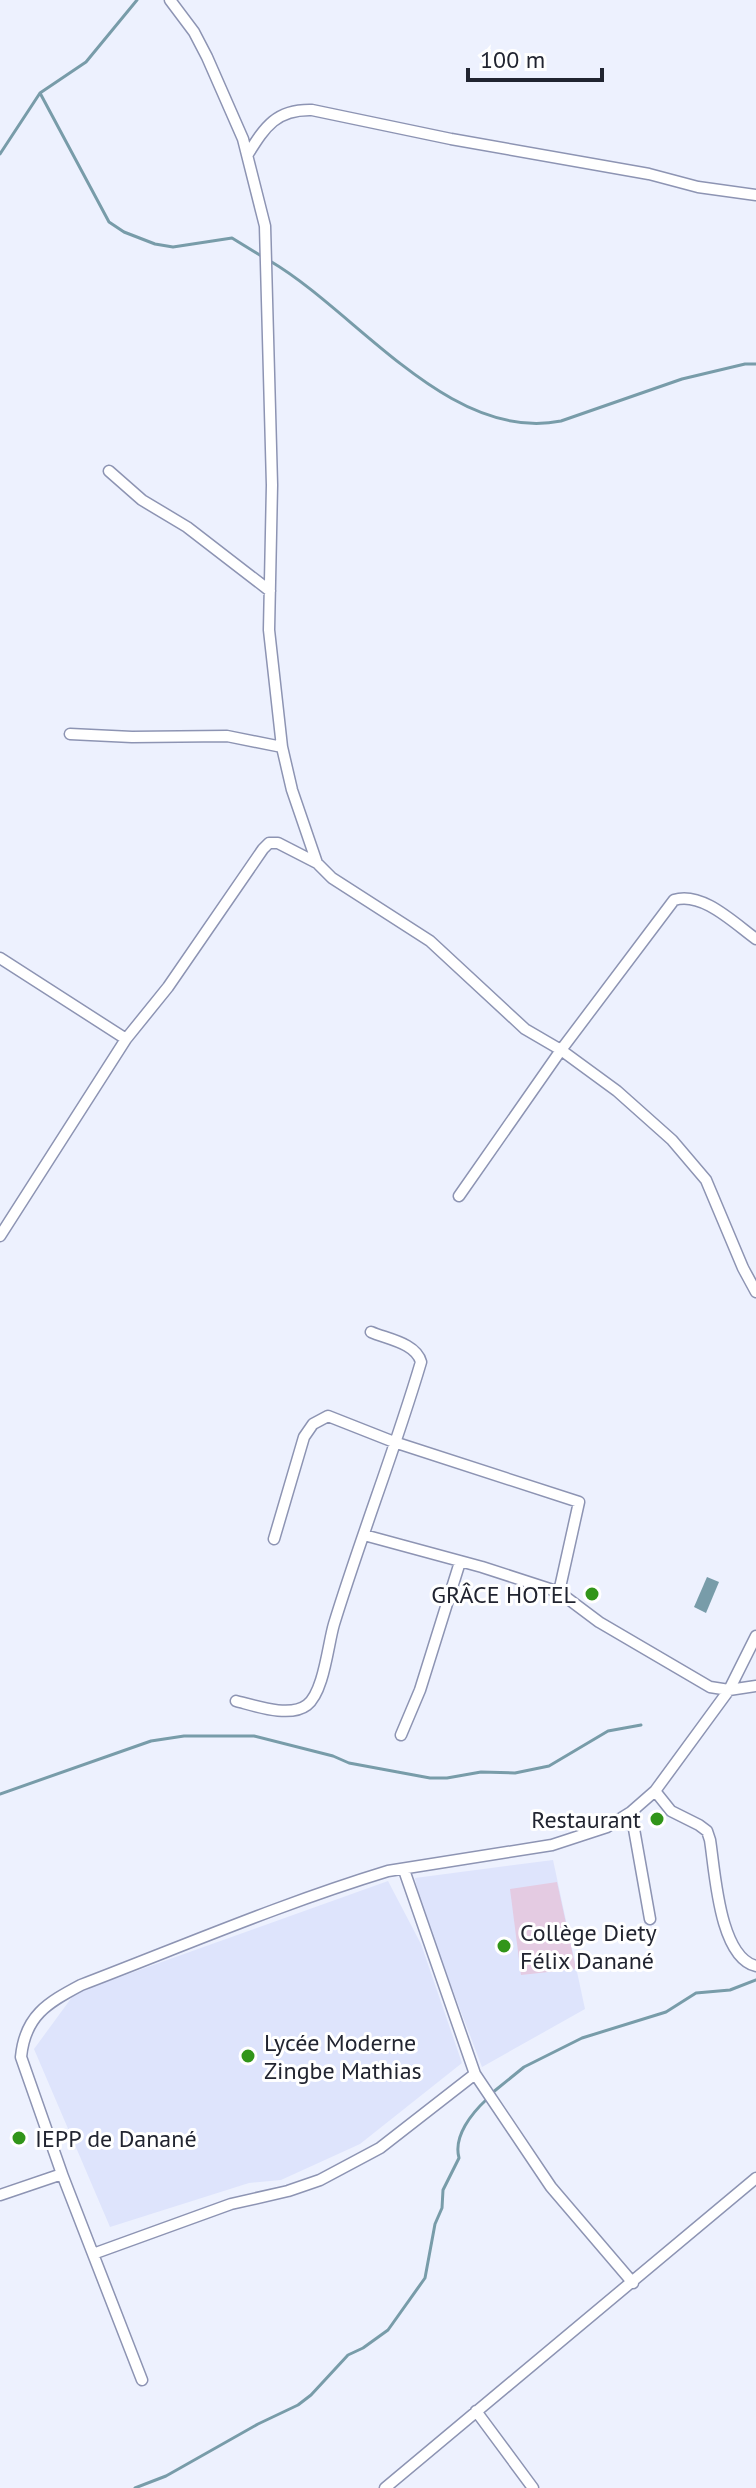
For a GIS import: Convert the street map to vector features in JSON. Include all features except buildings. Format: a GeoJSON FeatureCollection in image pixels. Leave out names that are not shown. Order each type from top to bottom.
{"type":"FeatureCollection","features":[{"type":"Feature","properties":{"kind":"street"},"geometry":{"type":"LineString","coordinates":[[170,0],[194,32],[207,57],[248,154],[265,226],[272,485],[269,630],[282,747],[292,790],[317,863]]}},
{"type":"Feature","properties":{"kind":"street"},"geometry":{"type":"LineString","coordinates":[[248,154],[274,119],[312,110],[451,139],[649,174],[698,187],[756,195]]}},
{"type":"Feature","properties":{"kind":"street"},"geometry":{"type":"LineString","coordinates":[[109,471],[142,500],[223,553],[270,591]]}},
{"type":"Feature","properties":{"kind":"street"},"geometry":{"type":"LineString","coordinates":[[70,734],[227,736],[282,747]]}},
{"type":"Feature","properties":{"kind":"street"},"geometry":{"type":"LineString","coordinates":[[0,1236],[126,1039],[168,987],[269,843],[278,843],[317,863],[332,878],[430,941],[512,1018],[631,1102],[698,1168],[712,1191],[756,1292]]}},
{"type":"Feature","properties":{"kind":"street"},"geometry":{"type":"LineString","coordinates":[[459,1196],[561,1050],[677,899],[694,899],[706,904],[756,939]]}},
{"type":"Feature","properties":{"kind":"street"},"geometry":{"type":"LineString","coordinates":[[0,958],[126,1039]]}},
{"type":"Feature","properties":{"kind":"street"},"geometry":{"type":"LineString","coordinates":[[236,1701],[299,1709],[311,1701],[319,1685],[333,1627],[421,1362],[412,1349],[371,1332]]}},
{"type":"Feature","properties":{"kind":"street"},"geometry":{"type":"LineString","coordinates":[[274,1539],[304,1437],[313,1424],[328,1416],[394,1442],[579,1502],[559,1592]]}},
{"type":"Feature","properties":{"kind":"street"},"geometry":{"type":"LineString","coordinates":[[364,1535],[559,1592],[599,1622],[710,1687],[729,1690],[756,1686]]}},
{"type":"Feature","properties":{"kind":"street"},"geometry":{"type":"LineString","coordinates":[[401,1735],[420,1690],[460,1562]]}},
{"type":"Feature","properties":{"kind":"street"},"geometry":{"type":"LineString","coordinates":[[142,2380],[62,2174],[21,2057],[23,2037],[42,2010],[81,1985],[314,1895],[388,1871],[552,1845],[607,1827],[655,1791],[729,1690],[756,1636]]}},
{"type":"Feature","properties":{"kind":"street"},"geometry":{"type":"LineString","coordinates":[[655,1791],[671,1811],[707,1831],[722,1922],[741,1957],[756,1966]]}},
{"type":"Feature","properties":{"kind":"street"},"geometry":{"type":"LineString","coordinates":[[631,1812],[650,1919]]}},
{"type":"Feature","properties":{"kind":"street"},"geometry":{"type":"LineString","coordinates":[[404,1870],[475,2074],[551,2187],[633,2283]]}},
{"type":"Feature","properties":{"kind":"street"},"geometry":{"type":"LineString","coordinates":[[93,2254],[231,2204],[320,2180],[387,2143],[475,2074]]}},
{"type":"Feature","properties":{"kind":"street"},"geometry":{"type":"LineString","coordinates":[[0,2195],[62,2174]]}},
{"type":"Feature","properties":{"kind":"street"},"geometry":{"type":"LineString","coordinates":[[385,2488],[756,2178]]}},
{"type":"Feature","properties":{"kind":"street"},"geometry":{"type":"LineString","coordinates":[[476,2411],[533,2488]]}},
{"type":"Feature","properties":{"kind":"shaded area"},"geometry":{"type":"Polygon","coordinates":[[[707,1577],[719,1582],[706,1613],[694,1607],[707,1577]]]}},
{"type":"Feature","properties":{"kind":"shaded area","name":"Collège Diety Félix Danané"},"geometry":{"type":"Polygon","coordinates":[[[553,1860],[585,2009],[482,2067],[420,1904],[415,1878],[553,1860]]]}},
{"type":"Feature","properties":{"kind":"shaded area","name":"Lycée Moderne Zingbe Mathias"},"geometry":{"type":"Polygon","coordinates":[[[388,1881],[421,1944],[462,2063],[360,2144],[281,2180],[249,2183],[110,2227],[34,2049],[75,1993],[388,1881]]]}},
{"type":"Feature","properties":{"kind":"shaded area"},"geometry":{"type":"Polygon","coordinates":[[[557,1882],[576,1969],[521,1975],[510,1889],[557,1882]]]}},
{"type":"Feature","properties":{"kind":"waterway"},"geometry":{"type":"LineString","coordinates":[[0,154],[40,93],[86,62],[137,0]]}},
{"type":"Feature","properties":{"kind":"waterway"},"geometry":{"type":"LineString","coordinates":[[40,93],[109,222],[124,232],[155,244],[173,247],[232,238],[263,257]]}},
{"type":"Feature","properties":{"kind":"waterway"},"geometry":{"type":"LineString","coordinates":[[270,261],[303,283],[406,368],[443,393],[481,412],[520,423],[561,421],[682,379],[756,364]]}},
{"type":"Feature","properties":{"kind":"waterway"},"geometry":{"type":"LineString","coordinates":[[0,1794],[151,1741],[184,1736],[254,1736],[349,1763],[430,1778],[447,1778],[481,1772],[515,1773],[549,1766],[608,1731],[641,1725]]}},
{"type":"Feature","properties":{"kind":"waterway"},"geometry":{"type":"LineString","coordinates":[[492,2093],[524,2067],[582,2038],[666,2012],[696,1993],[730,1990],[756,1980]]}},
{"type":"Feature","properties":{"kind":"waterway"},"geometry":{"type":"LineString","coordinates":[[135,2488],[166,2476],[298,2405],[348,2355],[388,2330],[425,2278],[435,2224],[442,2208],[443,2190],[459,2158],[461,2133],[487,2099]]}},
{"type":"Feature","properties":{"kind":"place","name":"GRÂCE HOTEL"},"geometry":{"type":"Point","coordinates":[592,1594]}},
{"type":"Feature","properties":{"kind":"place","name":"Restaurant"},"geometry":{"type":"Point","coordinates":[657,1819]}},
{"type":"Feature","properties":{"kind":"place","name":"Collège Diety Félix Danané"},"geometry":{"type":"Point","coordinates":[504,1946]}},
{"type":"Feature","properties":{"kind":"place","name":"Lycée Moderne Zingbe Mathias"},"geometry":{"type":"Point","coordinates":[248,2056]}},
{"type":"Feature","properties":{"kind":"place","name":"IEPP de Danané"},"geometry":{"type":"Point","coordinates":[19,2138]}}]}
